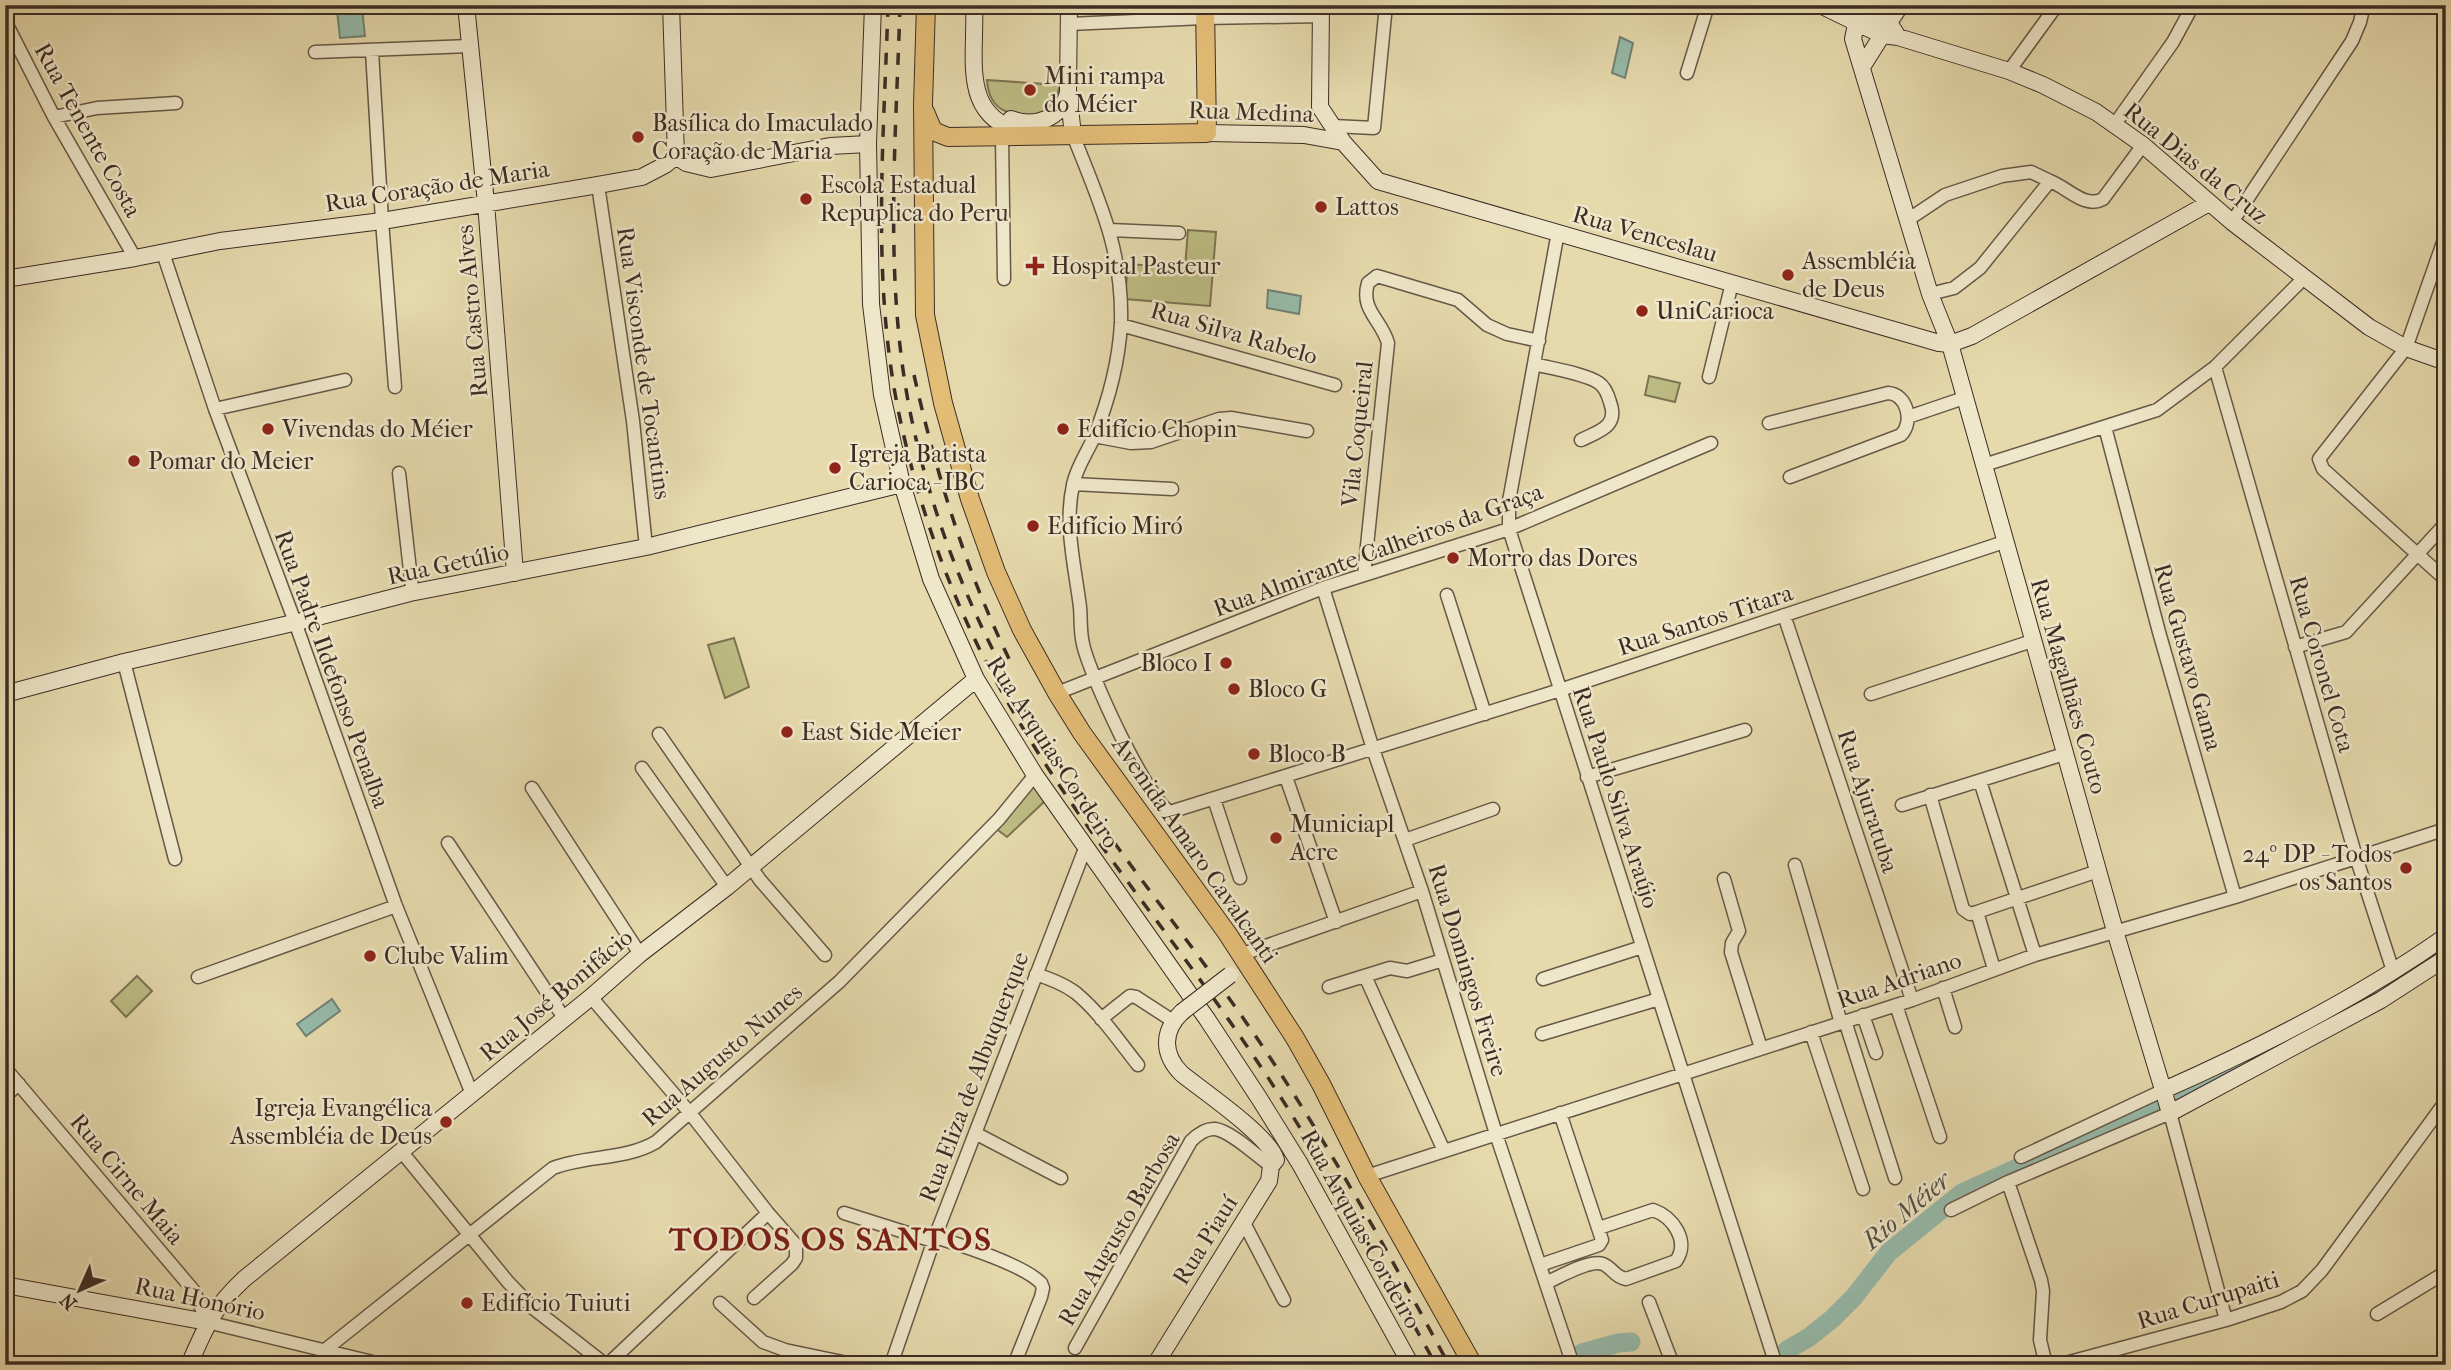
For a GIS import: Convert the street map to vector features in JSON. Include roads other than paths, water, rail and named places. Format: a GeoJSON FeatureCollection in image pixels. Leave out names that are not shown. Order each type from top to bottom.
{"type":"FeatureCollection","features":[{"type":"Feature","properties":{"kind":"main road","name":"Avenida Amaro Cavalcanti"},"geometry":{"type":"LineString","coordinates":[[926,5],[923,104],[925,315],[943,403],[970,499],[996,572],[1022,630],[1082,733],[1182,870],[1275,1006],[1315,1073],[1367,1176],[1473,1365]]}},
{"type":"Feature","properties":{"kind":"main road"},"geometry":{"type":"LineString","coordinates":[[1205,11],[1207,134]]}},
{"type":"Feature","properties":{"kind":"main road"},"geometry":{"type":"LineString","coordinates":[[923,104],[929,126],[936,134],[948,137]]}},
{"type":"Feature","properties":{"kind":"main road","name":"Rua Medina"},"geometry":{"type":"LineString","coordinates":[[948,137],[1207,134]]}},
{"type":"Feature","properties":{"kind":"main road"},"geometry":{"type":"LineString","coordinates":[[923,173],[933,149],[948,137]]}},
{"type":"Feature","properties":{"kind":"main road","name":"Avenida Amaro Cavalcanti"},"geometry":{"type":"LineString","coordinates":[[925,212],[932,229],[935,254],[931,342]]}},
{"type":"Feature","properties":{"kind":"main road"},"geometry":{"type":"LineString","coordinates":[[923,238],[934,283]]}},
{"type":"Feature","properties":{"kind":"street","name":"Rua Castro Alves"},"geometry":{"type":"LineString","coordinates":[[466,5],[486,203],[515,573]]}},
{"type":"Feature","properties":{"kind":"street"},"geometry":{"type":"LineString","coordinates":[[671,5],[676,156],[686,163],[711,169],[830,146],[868,144]]}},
{"type":"Feature","properties":{"kind":"street","name":"Rua Arquias Cordeiro"},"geometry":{"type":"LineString","coordinates":[[873,5],[868,144],[871,304],[882,395],[902,484],[931,579],[976,679],[1035,775],[1220,1039],[1300,1164],[1411,1365]]}},
{"type":"Feature","properties":{"kind":"street"},"geometry":{"type":"LineString","coordinates":[[974,5],[974,78],[978,96],[986,109],[1010,128],[1040,136]]}},
{"type":"Feature","properties":{"kind":"street","name":"Rua Silva Rabelo"},"geometry":{"type":"LineString","coordinates":[[1069,5],[1068,90],[1073,135],[1110,230],[1118,269],[1121,325],[1111,384],[1094,436],[1073,484],[1069,510],[1083,644],[1094,677],[1154,797],[1170,812],[1177,811]]}},
{"type":"Feature","properties":{"kind":"street","name":"Rua Medina"},"geometry":{"type":"LineString","coordinates":[[1333,126],[1374,128],[1386,5]]}},
{"type":"Feature","properties":{"kind":"street"},"geometry":{"type":"LineString","coordinates":[[1686,74],[1709,5]]}},
{"type":"Feature","properties":{"kind":"street","name":"Rua Dias da Cruz"},"geometry":{"type":"LineString","coordinates":[[1820,5],[1856,24],[1890,32],[2009,71],[2066,96],[2115,124],[2143,145],[2232,222],[2369,327],[2406,348],[2446,362]]}},
{"type":"Feature","properties":{"kind":"street","name":"Rua Dias da Cruz"},"geometry":{"type":"LineString","coordinates":[[1854,5],[1890,32]]}},
{"type":"Feature","properties":{"kind":"street"},"geometry":{"type":"LineString","coordinates":[[1862,67],[1890,32],[1903,5]]}},
{"type":"Feature","properties":{"kind":"street"},"geometry":{"type":"LineString","coordinates":[[2009,71],[2057,5]]}},
{"type":"Feature","properties":{"kind":"street"},"geometry":{"type":"LineString","coordinates":[[2232,222],[2352,41],[2364,5]]}},
{"type":"Feature","properties":{"kind":"street"},"geometry":{"type":"LineString","coordinates":[[2115,124],[2173,42],[2192,7]]}},
{"type":"Feature","properties":{"kind":"street"},"geometry":{"type":"LineString","coordinates":[[1069,24],[1205,11],[1322,11],[1320,107],[1304,135]]}},
{"type":"Feature","properties":{"kind":"street","name":"Rua Tenente Costa"},"geometry":{"type":"LineString","coordinates":[[5,21],[54,117],[135,258]]}},
{"type":"Feature","properties":{"kind":"street","name":"Rua Magalhães Couto"},"geometry":{"type":"LineString","coordinates":[[1856,24],[1853,39],[1930,294],[1950,344],[2032,642],[2167,1101],[2227,1320]]}},
{"type":"Feature","properties":{"kind":"street"},"geometry":{"type":"LineString","coordinates":[[314,52],[470,46]]}},
{"type":"Feature","properties":{"kind":"street"},"geometry":{"type":"LineString","coordinates":[[372,51],[395,387]]}},
{"type":"Feature","properties":{"kind":"street"},"geometry":{"type":"LineString","coordinates":[[986,109],[1017,121],[1036,123],[1058,111],[1068,90]]}},
{"type":"Feature","properties":{"kind":"street"},"geometry":{"type":"LineString","coordinates":[[54,117],[97,108],[176,103]]}},
{"type":"Feature","properties":{"kind":"street","name":"Rua Venceslau"},"geometry":{"type":"LineString","coordinates":[[1320,107],[1343,142],[1378,181],[1950,344]]}},
{"type":"Feature","properties":{"kind":"street","name":"Rua Medina"},"geometry":{"type":"LineString","coordinates":[[1207,134],[1304,135],[1343,142]]}},
{"type":"Feature","properties":{"kind":"street"},"geometry":{"type":"LineString","coordinates":[[1002,137],[1004,279]]}},
{"type":"Feature","properties":{"kind":"street"},"geometry":{"type":"LineString","coordinates":[[1909,219],[1945,195],[2002,176],[2031,172],[2064,187],[2088,204],[2095,203],[2108,192],[2143,145]]}},
{"type":"Feature","properties":{"kind":"street","name":"Rua Coração de Maria"},"geometry":{"type":"LineString","coordinates":[[5,279],[220,241],[382,220],[642,177],[676,156]]}},
{"type":"Feature","properties":{"kind":"street"},"geometry":{"type":"LineString","coordinates":[[1930,294],[1954,288],[1980,268],[2050,181]]}},
{"type":"Feature","properties":{"kind":"street","name":"Rua Visconde de Tocantins"},"geometry":{"type":"LineString","coordinates":[[598,185],[633,421],[646,547]]}},
{"type":"Feature","properties":{"kind":"street"},"geometry":{"type":"LineString","coordinates":[[1950,344],[1972,336],[2209,203]]}},
{"type":"Feature","properties":{"kind":"street"},"geometry":{"type":"LineString","coordinates":[[1110,230],[1179,233]]}},
{"type":"Feature","properties":{"kind":"street","name":"Rua Paulo Silva Araújo"},"geometry":{"type":"LineString","coordinates":[[1559,232],[1509,500],[1509,529],[1776,1365]]}},
{"type":"Feature","properties":{"kind":"street"},"geometry":{"type":"LineString","coordinates":[[2446,234],[2406,348],[2319,459],[2323,469],[2446,580]]}},
{"type":"Feature","properties":{"kind":"street","name":"Rua Padre Ildefonso Penalba"},"geometry":{"type":"LineString","coordinates":[[163,253],[215,409],[295,622],[396,906],[472,1094]]}},
{"type":"Feature","properties":{"kind":"street","name":"Vila Coqueiral"},"geometry":{"type":"LineString","coordinates":[[1363,575],[1388,343],[1366,304],[1368,283],[1377,276],[1458,300],[1487,326],[1507,334],[1539,341]]}},
{"type":"Feature","properties":{"kind":"street"},"geometry":{"type":"LineString","coordinates":[[1984,465],[2157,410],[2215,367],[2304,278]]}},
{"type":"Feature","properties":{"kind":"street"},"geometry":{"type":"LineString","coordinates":[[1709,377],[1732,283]]}},
{"type":"Feature","properties":{"kind":"street","name":"Rua Silva Rabelo"},"geometry":{"type":"LineString","coordinates":[[1121,325],[1335,385]]}},
{"type":"Feature","properties":{"kind":"street"},"geometry":{"type":"LineString","coordinates":[[1534,364],[1590,379],[1600,383],[1607,392],[1614,412],[1612,418],[1603,430],[1581,440]]}},
{"type":"Feature","properties":{"kind":"street","name":"Rua Coronel Cota"},"geometry":{"type":"LineString","coordinates":[[2215,367],[2356,857],[2393,971]]}},
{"type":"Feature","properties":{"kind":"street"},"geometry":{"type":"LineString","coordinates":[[215,409],[345,380]]}},
{"type":"Feature","properties":{"kind":"street"},"geometry":{"type":"LineString","coordinates":[[1769,423],[1888,393],[1898,395],[1903,400],[1908,417],[1905,431],[1897,437],[1790,477]]}},
{"type":"Feature","properties":{"kind":"street"},"geometry":{"type":"LineString","coordinates":[[1908,417],[1964,398]]}},
{"type":"Feature","properties":{"kind":"street"},"geometry":{"type":"LineString","coordinates":[[1094,436],[1140,443],[1151,442],[1219,419],[1231,418],[1307,431]]}},
{"type":"Feature","properties":{"kind":"street","name":"Rua Gustavo Gama"},"geometry":{"type":"LineString","coordinates":[[2105,427],[2155,620],[2235,897]]}},
{"type":"Feature","properties":{"kind":"street","name":"Rua Almirante Calheiros da Graça"},"geometry":{"type":"LineString","coordinates":[[1057,693],[1323,588],[1509,529],[1711,443]]}},
{"type":"Feature","properties":{"kind":"street"},"geometry":{"type":"LineString","coordinates":[[399,473],[412,588],[410,593]]}},
{"type":"Feature","properties":{"kind":"street","name":"Rua Getúlio"},"geometry":{"type":"LineString","coordinates":[[5,694],[124,662],[410,593],[646,547],[902,484]]}},
{"type":"Feature","properties":{"kind":"street"},"geometry":{"type":"LineString","coordinates":[[1073,484],[1172,489]]}},
{"type":"Feature","properties":{"kind":"street"},"geometry":{"type":"LineString","coordinates":[[2295,647],[2346,632],[2446,523]]}},
{"type":"Feature","properties":{"kind":"street","name":"Rua Santos Titara"},"geometry":{"type":"LineString","coordinates":[[1177,811],[1560,690],[2004,542]]}},
{"type":"Feature","properties":{"kind":"street","name":"Rua Domingos Freire"},"geometry":{"type":"LineString","coordinates":[[1323,588],[1373,749],[1422,891],[1496,1134],[1573,1365]]}},
{"type":"Feature","properties":{"kind":"street"},"geometry":{"type":"LineString","coordinates":[[1447,595],[1485,714]]}},
{"type":"Feature","properties":{"kind":"street","name":"Rua Ajuratuba"},"geometry":{"type":"LineString","coordinates":[[1784,615],[1912,1000]]}},
{"type":"Feature","properties":{"kind":"street"},"geometry":{"type":"LineString","coordinates":[[1871,694],[2032,642]]}},
{"type":"Feature","properties":{"kind":"street"},"geometry":{"type":"LineString","coordinates":[[124,662],[175,859]]}},
{"type":"Feature","properties":{"kind":"street","name":"Rua José Bonifácio"},"geometry":{"type":"LineString","coordinates":[[189,1365],[207,1322],[217,1306],[244,1279],[591,997],[640,954],[727,887],[976,679]]}},
{"type":"Feature","properties":{"kind":"street"},"geometry":{"type":"LineString","coordinates":[[1587,777],[1745,730]]}},
{"type":"Feature","properties":{"kind":"street"},"geometry":{"type":"LineString","coordinates":[[659,734],[751,867],[825,955]]}},
{"type":"Feature","properties":{"kind":"street"},"geometry":{"type":"LineString","coordinates":[[1902,805],[2064,754]]}},
{"type":"Feature","properties":{"kind":"street"},"geometry":{"type":"LineString","coordinates":[[642,768],[727,887]]}},
{"type":"Feature","properties":{"kind":"street","name":"Rua Augusto Nunes"},"geometry":{"type":"LineString","coordinates":[[325,1350],[553,1168],[649,1147],[867,954],[999,819],[1035,775]]}},
{"type":"Feature","properties":{"kind":"street"},"geometry":{"type":"LineString","coordinates":[[1286,777],[1336,922]]}},
{"type":"Feature","properties":{"kind":"street"},"geometry":{"type":"LineString","coordinates":[[1980,781],[2035,955]]}},
{"type":"Feature","properties":{"kind":"street"},"geometry":{"type":"LineString","coordinates":[[532,788],[640,954]]}},
{"type":"Feature","properties":{"kind":"street"},"geometry":{"type":"LineString","coordinates":[[1930,795],[1964,909],[1970,914],[2098,872]]}},
{"type":"Feature","properties":{"kind":"street"},"geometry":{"type":"LineString","coordinates":[[1214,799],[1240,878]]}},
{"type":"Feature","properties":{"kind":"street"},"geometry":{"type":"LineString","coordinates":[[1405,840],[1493,809]]}},
{"type":"Feature","properties":{"kind":"street","name":"Rua Adriano"},"geometry":{"type":"LineString","coordinates":[[1367,1176],[1912,1000],[2035,955],[2235,897],[2446,829]]}},
{"type":"Feature","properties":{"kind":"street"},"geometry":{"type":"LineString","coordinates":[[448,843],[564,1018]]}},
{"type":"Feature","properties":{"kind":"street","name":"Rua Eliza de Albuquerque"},"geometry":{"type":"LineString","coordinates":[[891,1365],[934,1239],[1086,846]]}},
{"type":"Feature","properties":{"kind":"street"},"geometry":{"type":"LineString","coordinates":[[1795,865],[1895,1178]]}},
{"type":"Feature","properties":{"kind":"street"},"geometry":{"type":"LineString","coordinates":[[1724,879],[1738,926],[1731,952],[1761,1048]]}},
{"type":"Feature","properties":{"kind":"street"},"geometry":{"type":"LineString","coordinates":[[1300,1164],[1283,1159],[1274,1163],[1274,1153],[1263,1139],[1176,1068],[1168,1054],[1166,1038],[1177,1016],[1230,975],[1243,959],[1422,891]]}},
{"type":"Feature","properties":{"kind":"street"},"geometry":{"type":"LineString","coordinates":[[198,977],[396,906]]}},
{"type":"Feature","properties":{"kind":"street"},"geometry":{"type":"LineString","coordinates":[[1977,912],[1994,969]]}},
{"type":"Feature","properties":{"kind":"street"},"geometry":{"type":"LineString","coordinates":[[2021,1157],[2167,1101],[2393,971],[2446,936]]}},
{"type":"Feature","properties":{"kind":"street"},"geometry":{"type":"LineString","coordinates":[[1543,979],[1642,947]]}},
{"type":"Feature","properties":{"kind":"street"},"geometry":{"type":"LineString","coordinates":[[1951,1210],[2167,1101],[2381,1000],[2446,958]]}},
{"type":"Feature","properties":{"kind":"street"},"geometry":{"type":"LineString","coordinates":[[1329,987],[1390,968],[1406,971],[1443,960]]}},
{"type":"Feature","properties":{"kind":"street"},"geometry":{"type":"LineString","coordinates":[[1036,974],[1055,981],[1076,994],[1101,1019],[1138,1065]]}},
{"type":"Feature","properties":{"kind":"street"},"geometry":{"type":"LineString","coordinates":[[1364,976],[1444,1151]]}},
{"type":"Feature","properties":{"kind":"street"},"geometry":{"type":"LineString","coordinates":[[1943,988],[1955,1027]]}},
{"type":"Feature","properties":{"kind":"street"},"geometry":{"type":"LineString","coordinates":[[1101,1019],[1130,996],[1177,1016]]}},
{"type":"Feature","properties":{"kind":"street"},"geometry":{"type":"LineString","coordinates":[[591,997],[690,1113],[796,1245],[796,1258],[754,1298]]}},
{"type":"Feature","properties":{"kind":"street"},"geometry":{"type":"LineString","coordinates":[[1542,1034],[1659,999]]}},
{"type":"Feature","properties":{"kind":"street"},"geometry":{"type":"LineString","coordinates":[[1896,1005],[1940,1138]]}},
{"type":"Feature","properties":{"kind":"street"},"geometry":{"type":"LineString","coordinates":[[1863,1015],[1875,1053]]}},
{"type":"Feature","properties":{"kind":"street"},"geometry":{"type":"LineString","coordinates":[[1811,1032],[1863,1189]]}},
{"type":"Feature","properties":{"kind":"street","name":"Rua Cirne Maia"},"geometry":{"type":"LineString","coordinates":[[5,1068],[194,1291],[207,1322]]}},
{"type":"Feature","properties":{"kind":"street"},"geometry":{"type":"LineString","coordinates":[[5,1096],[19,1084]]}},
{"type":"Feature","properties":{"kind":"street"},"geometry":{"type":"LineString","coordinates":[[1258,1098],[1271,1129],[1271,1134],[1263,1139]]}},
{"type":"Feature","properties":{"kind":"street","name":"Rua Curupaiti"},"geometry":{"type":"LineString","coordinates":[[2057,1365],[2227,1320],[2281,1303],[2302,1291],[2322,1270],[2446,1101]]}},
{"type":"Feature","properties":{"kind":"street"},"geometry":{"type":"LineString","coordinates":[[1540,1265],[1599,1245],[1602,1240],[1560,1113]]}},
{"type":"Feature","properties":{"kind":"street","name":"Rua Augusto Barbosa"},"geometry":{"type":"LineString","coordinates":[[1075,1348],[1191,1141],[1207,1130],[1217,1129],[1274,1163]]}},
{"type":"Feature","properties":{"kind":"street"},"geometry":{"type":"LineString","coordinates":[[975,1133],[1061,1178]]}},
{"type":"Feature","properties":{"kind":"street"},"geometry":{"type":"LineString","coordinates":[[401,1151],[469,1236],[533,1308],[606,1365],[768,1213]]}},
{"type":"Feature","properties":{"kind":"street","name":"Rua Piauí"},"geometry":{"type":"LineString","coordinates":[[1155,1365],[1269,1181],[1274,1163]]}},
{"type":"Feature","properties":{"kind":"street"},"geometry":{"type":"LineString","coordinates":[[2008,1182],[2041,1280],[2043,1291],[2040,1340],[2046,1365]]}},
{"type":"Feature","properties":{"kind":"street"},"geometry":{"type":"LineString","coordinates":[[1546,1283],[1592,1263],[1603,1264],[1617,1278],[1626,1279],[1676,1261],[1681,1254],[1683,1246],[1671,1219],[1653,1210],[1599,1228]]}},
{"type":"Feature","properties":{"kind":"street"},"geometry":{"type":"LineString","coordinates":[[844,1213],[965,1246],[1037,1279],[1043,1288],[1041,1297],[1014,1365]]}},
{"type":"Feature","properties":{"kind":"street"},"geometry":{"type":"LineString","coordinates":[[1243,1221],[1284,1300]]}},
{"type":"Feature","properties":{"kind":"street"},"geometry":{"type":"LineString","coordinates":[[2377,1314],[2446,1272]]}},
{"type":"Feature","properties":{"kind":"street","name":"Rua Honório"},"geometry":{"type":"LineString","coordinates":[[5,1284],[207,1322],[385,1365]]}},
{"type":"Feature","properties":{"kind":"street"},"geometry":{"type":"LineString","coordinates":[[1650,1302],[1673,1365]]}},
{"type":"Feature","properties":{"kind":"street"},"geometry":{"type":"LineString","coordinates":[[720,1303],[763,1342],[785,1350],[857,1365]]}},
{"type":"Feature","properties":{"kind":"waterway","name":"Rio Méier"},"geometry":{"type":"LineString","coordinates":[[2176,1096],[2280,1046],[2348,1009],[2446,948]]}},
{"type":"Feature","properties":{"kind":"waterway","name":"Rio Méier"},"geometry":{"type":"LineString","coordinates":[[1787,1350],[1832,1319],[1854,1297],[1889,1252],[1962,1193],[2157,1105]]}},
{"type":"Feature","properties":{"kind":"waterway","name":"Rio Méier"},"geometry":{"type":"LineString","coordinates":[[1582,1353],[1631,1342]]}},
{"type":"Feature","properties":{"kind":"railway"},"geometry":{"type":"LineString","coordinates":[[888,5],[882,158],[882,261],[890,363],[907,450],[927,521],[953,590],[984,657],[1028,736],[1086,824],[1211,995],[1294,1118],[1343,1199],[1436,1365]]}},
{"type":"Feature","properties":{"kind":"railway"},"geometry":{"type":"LineString","coordinates":[[900,5],[894,161],[897,318],[912,421],[933,502],[961,581],[996,657],[1037,729],[1083,799],[1261,1044],[1372,1225],[1449,1365]]}},
{"type":"Feature","properties":{"kind":"railway"},"geometry":{"type":"LineString","coordinates":[[914,375],[955,525],[982,598],[1014,669]]}},
{"type":"Feature","properties":{"kind":"place","name":"Mini rampa do Méier"},"geometry":{"type":"Point","coordinates":[1030,90]}},
{"type":"Feature","properties":{"kind":"place","name":"Basílica do Imaculado Coração de Maria"},"geometry":{"type":"Point","coordinates":[638,137]}},
{"type":"Feature","properties":{"kind":"place","name":"Escola Estadual Repuplica do Peru"},"geometry":{"type":"Point","coordinates":[806,199]}},
{"type":"Feature","properties":{"kind":"place","name":"Lattos"},"geometry":{"type":"Point","coordinates":[1321,207]}},
{"type":"Feature","properties":{"kind":"place","name":"Hospital Pasteur"},"geometry":{"type":"Point","coordinates":[1035,266]}},
{"type":"Feature","properties":{"kind":"place","name":"Assembléia de Deus"},"geometry":{"type":"Point","coordinates":[1788,275]}},
{"type":"Feature","properties":{"kind":"place","name":"UniCarioca"},"geometry":{"type":"Point","coordinates":[1642,311]}},
{"type":"Feature","properties":{"kind":"place","name":"Vivendas do Méier"},"geometry":{"type":"Point","coordinates":[268,429]}},
{"type":"Feature","properties":{"kind":"place","name":"Edifício Chopin"},"geometry":{"type":"Point","coordinates":[1063,429]}},
{"type":"Feature","properties":{"kind":"place","name":"Pomar do Meier"},"geometry":{"type":"Point","coordinates":[134,461]}},
{"type":"Feature","properties":{"kind":"place","name":"Igreja Batista Carioca - IBC"},"geometry":{"type":"Point","coordinates":[835,468]}},
{"type":"Feature","properties":{"kind":"place","name":"Edifício Miró"},"geometry":{"type":"Point","coordinates":[1033,526]}},
{"type":"Feature","properties":{"kind":"place","name":"Morro das Dores"},"geometry":{"type":"Point","coordinates":[1453,558]}},
{"type":"Feature","properties":{"kind":"place","name":"Bloco I"},"geometry":{"type":"Point","coordinates":[1226,663]}},
{"type":"Feature","properties":{"kind":"place","name":"Bloco G"},"geometry":{"type":"Point","coordinates":[1234,689]}},
{"type":"Feature","properties":{"kind":"place","name":"East Side Meier"},"geometry":{"type":"Point","coordinates":[787,732]}},
{"type":"Feature","properties":{"kind":"place","name":"Bloco B"},"geometry":{"type":"Point","coordinates":[1254,754]}},
{"type":"Feature","properties":{"kind":"place","name":"Municiapl Acre"},"geometry":{"type":"Point","coordinates":[1276,838]}},
{"type":"Feature","properties":{"kind":"place","name":"24º DP - Todos os Santos"},"geometry":{"type":"Point","coordinates":[2406,868]}},
{"type":"Feature","properties":{"kind":"place","name":"Clube Valim"},"geometry":{"type":"Point","coordinates":[370,956]}},
{"type":"Feature","properties":{"kind":"place","name":"Igreja Evangélica Assembléia de Deus"},"geometry":{"type":"Point","coordinates":[446,1122]}},
{"type":"Feature","properties":{"kind":"place","name":"Edifício Tuiuti"},"geometry":{"type":"Point","coordinates":[467,1303]}},
{"type":"Feature","properties":{"kind":"district","name":"TODOS OS SANTOS"},"geometry":{"type":"Point","coordinates":[831,1239]}}]}
